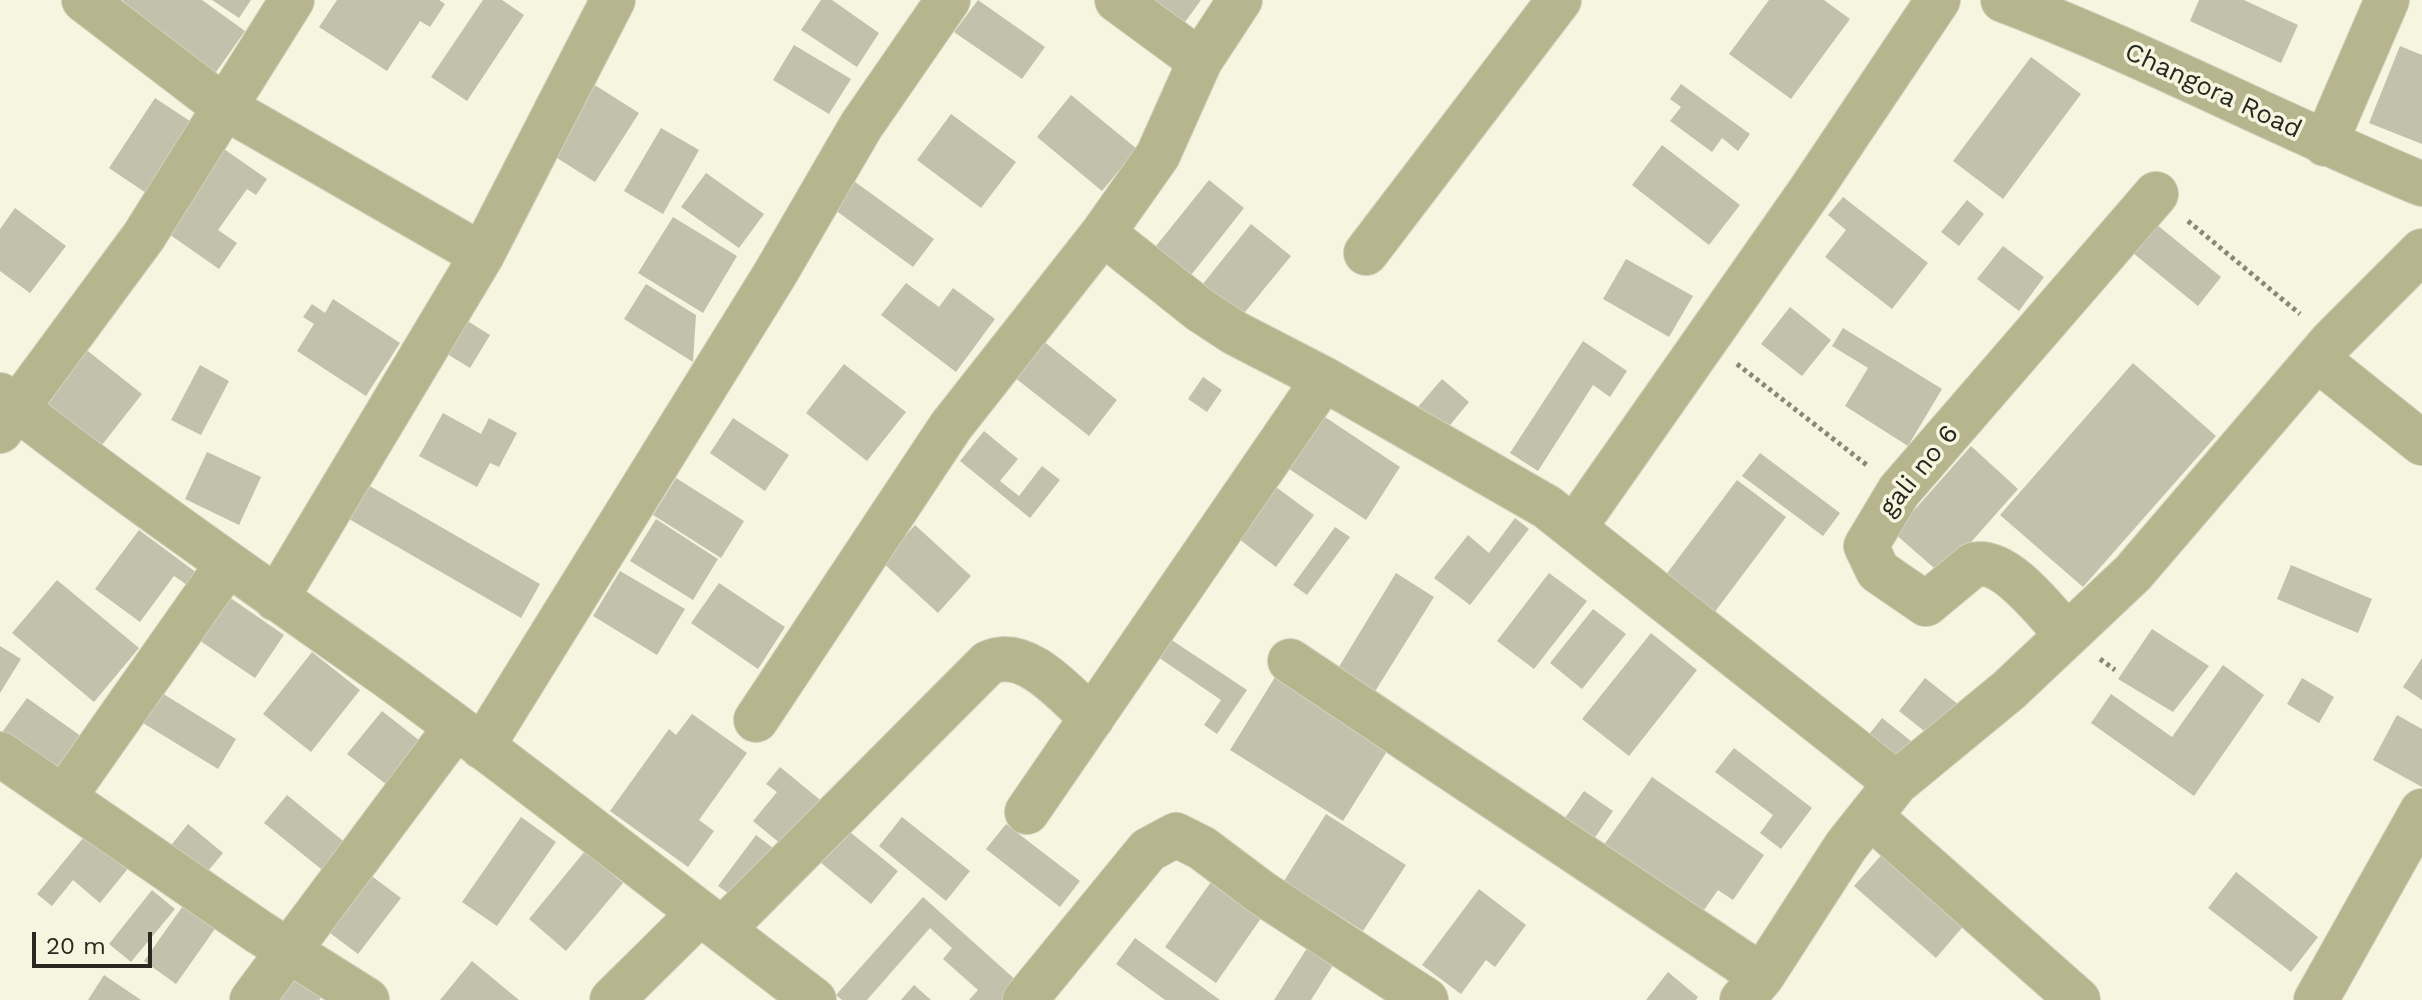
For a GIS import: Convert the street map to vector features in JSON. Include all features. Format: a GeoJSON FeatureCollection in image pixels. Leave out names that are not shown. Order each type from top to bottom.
{"type":"FeatureCollection","features":[{"type":"Feature","properties":{"kind":"street"},"geometry":{"type":"LineString","coordinates":[[84,0],[224,107],[482,255]]}},
{"type":"Feature","properties":{"kind":"street"},"geometry":{"type":"LineString","coordinates":[[292,0],[144,236],[5,411],[469,737],[814,1000]]}},
{"type":"Feature","properties":{"kind":"street"},"geometry":{"type":"LineString","coordinates":[[276,599],[482,255],[613,0]]}},
{"type":"Feature","properties":{"kind":"street"},"geometry":{"type":"LineString","coordinates":[[252,1000],[288,951],[469,737],[775,274],[861,126],[948,0]]}},
{"type":"Feature","properties":{"kind":"street"},"geometry":{"type":"LineString","coordinates":[[1117,0],[1200,61]]}},
{"type":"Feature","properties":{"kind":"street"},"geometry":{"type":"LineString","coordinates":[[756,720],[951,426],[1103,233],[1158,155],[1200,61],[1240,0]]}},
{"type":"Feature","properties":{"kind":"street"},"geometry":{"type":"LineString","coordinates":[[1366,253],[1559,0]]}},
{"type":"Feature","properties":{"kind":"street"},"geometry":{"type":"LineString","coordinates":[[1574,528],[1810,191],[1938,0]]}},
{"type":"Feature","properties":{"kind":"street","name":"Changora Road"},"geometry":{"type":"LineString","coordinates":[[2003,0],[2099,37],[2325,144],[2422,184]]}},
{"type":"Feature","properties":{"kind":"street"},"geometry":{"type":"LineString","coordinates":[[2325,144],[2387,0]]}},
{"type":"Feature","properties":{"kind":"street","name":"gali no 6"},"geometry":{"type":"LineString","coordinates":[[2067,635],[2012,577],[1983,563],[1973,565],[1930,604],[1920,603],[1878,571],[1866,546],[1899,491],[2156,194]]}},
{"type":"Feature","properties":{"kind":"street"},"geometry":{"type":"LineString","coordinates":[[1103,233],[1200,310],[1492,474],[1574,528],[1883,799],[2078,1000]]}},
{"type":"Feature","properties":{"kind":"street"},"geometry":{"type":"LineString","coordinates":[[1290,661],[1752,988],[1846,846],[1883,799],[2009,690],[2133,573],[2325,350],[2422,251]]}},
{"type":"Feature","properties":{"kind":"street"},"geometry":{"type":"LineString","coordinates":[[2325,350],[2422,443]]}},
{"type":"Feature","properties":{"kind":"street"},"geometry":{"type":"LineString","coordinates":[[1027,812],[1324,379]]}},
{"type":"Feature","properties":{"kind":"street"},"geometry":{"type":"LineString","coordinates":[[64,797],[227,565]]}},
{"type":"Feature","properties":{"kind":"street"},"geometry":{"type":"LineString","coordinates":[[612,1000],[711,922],[988,663],[1014,658],[1039,672],[1092,718]]}},
{"type":"Feature","properties":{"kind":"street"},"geometry":{"type":"LineString","coordinates":[[0,754],[288,951],[367,1000]]}},
{"type":"Feature","properties":{"kind":"street"},"geometry":{"type":"LineString","coordinates":[[2325,996],[2422,811]]}},
{"type":"Feature","properties":{"kind":"street"},"geometry":{"type":"LineString","coordinates":[[1025,1000],[1148,850],[1176,835],[1202,848],[1262,893],[1426,1000]]}},
{"type":"Feature","properties":{"kind":"path"},"geometry":{"type":"LineString","coordinates":[[2156,194],[2325,350]]}},
{"type":"Feature","properties":{"kind":"path"},"geometry":{"type":"LineString","coordinates":[[1705,338],[1899,491]]}},
{"type":"Feature","properties":{"kind":"building"},"geometry":{"type":"Polygon","coordinates":[[[123,0],[202,0],[245,31],[214,75],[119,6],[123,0]]]}},
{"type":"Feature","properties":{"kind":"building"},"geometry":{"type":"Polygon","coordinates":[[[212,0],[251,0],[239,18],[212,0]]]}},
{"type":"Feature","properties":{"kind":"building"},"geometry":{"type":"Polygon","coordinates":[[[337,0],[439,0],[445,4],[430,27],[420,21],[387,71],[319,27],[337,0]]]}},
{"type":"Feature","properties":{"kind":"building"},"geometry":{"type":"Polygon","coordinates":[[[483,0],[502,0],[524,15],[467,101],[431,77],[483,0]]]}},
{"type":"Feature","properties":{"kind":"building"},"geometry":{"type":"Polygon","coordinates":[[[821,0],[832,0],[879,33],[857,67],[801,30],[821,0]]]}},
{"type":"Feature","properties":{"kind":"building"},"geometry":{"type":"Polygon","coordinates":[[[978,0],[1045,47],[1022,79],[954,32],[978,0]]]}},
{"type":"Feature","properties":{"kind":"building"},"geometry":{"type":"Polygon","coordinates":[[[1140,0],[1201,0],[1180,29],[1140,0]]]}},
{"type":"Feature","properties":{"kind":"building"},"geometry":{"type":"Polygon","coordinates":[[[1769,0],[1824,0],[1850,19],[1791,99],[1729,54],[1769,0]]]}},
{"type":"Feature","properties":{"kind":"building"},"geometry":{"type":"Polygon","coordinates":[[[2199,0],[2244,0],[2298,25],[2281,63],[2190,21],[2199,0]]]}},
{"type":"Feature","properties":{"kind":"building"},"geometry":{"type":"Polygon","coordinates":[[[794,45],[851,79],[829,114],[773,80],[794,45]]]}},
{"type":"Feature","properties":{"kind":"building"},"geometry":{"type":"Polygon","coordinates":[[[2400,46],[2422,55],[2422,144],[2369,123],[2400,46]]]}},
{"type":"Feature","properties":{"kind":"building"},"geometry":{"type":"Polygon","coordinates":[[[2031,57],[2081,94],[2003,199],[1953,161],[2031,57]]]}},
{"type":"Feature","properties":{"kind":"building"},"geometry":{"type":"Polygon","coordinates":[[[590,82],[639,113],[595,182],[546,151],[590,82]]]}},
{"type":"Feature","properties":{"kind":"building"},"geometry":{"type":"Polygon","coordinates":[[[1681,84],[1750,134],[1738,151],[1722,138],[1712,152],[1670,121],[1681,107],[1670,99],[1681,84]]]}},
{"type":"Feature","properties":{"kind":"building"},"geometry":{"type":"Polygon","coordinates":[[[1071,95],[1137,149],[1102,191],[1037,137],[1071,95]]]}},
{"type":"Feature","properties":{"kind":"building"},"geometry":{"type":"Polygon","coordinates":[[[155,98],[196,125],[149,195],[109,168],[155,98]]]}},
{"type":"Feature","properties":{"kind":"building"},"geometry":{"type":"Polygon","coordinates":[[[951,114],[1016,162],[981,208],[917,160],[951,114]]]}},
{"type":"Feature","properties":{"kind":"building"},"geometry":{"type":"Polygon","coordinates":[[[661,128],[699,150],[663,214],[624,191],[661,128]]]}},
{"type":"Feature","properties":{"kind":"building"},"geometry":{"type":"Polygon","coordinates":[[[214,142],[267,179],[256,195],[247,189],[218,230],[237,243],[219,269],[156,225],[214,142]]]}},
{"type":"Feature","properties":{"kind":"building"},"geometry":{"type":"Polygon","coordinates":[[[1662,145],[1740,205],[1709,245],[1632,185],[1662,145]]]}},
{"type":"Feature","properties":{"kind":"building"},"geometry":{"type":"Polygon","coordinates":[[[706,173],[764,214],[739,248],[681,207],[706,173]]]}},
{"type":"Feature","properties":{"kind":"building"},"geometry":{"type":"Polygon","coordinates":[[[851,179],[934,239],[913,267],[831,207],[851,179]]]}},
{"type":"Feature","properties":{"kind":"building"},"geometry":{"type":"Polygon","coordinates":[[[1209,180],[1244,208],[1184,284],[1148,256],[1209,180]]]}},
{"type":"Feature","properties":{"kind":"building"},"geometry":{"type":"Polygon","coordinates":[[[1843,197],[1928,263],[1892,309],[1825,257],[1846,230],[1828,215],[1843,197]]]}},
{"type":"Feature","properties":{"kind":"building"},"geometry":{"type":"Polygon","coordinates":[[[1967,200],[1984,214],[1959,246],[1941,232],[1967,200]]]}},
{"type":"Feature","properties":{"kind":"building"},"geometry":{"type":"Polygon","coordinates":[[[15,208],[66,246],[30,293],[0,271],[0,229],[15,208]]]}},
{"type":"Feature","properties":{"kind":"building"},"geometry":{"type":"Polygon","coordinates":[[[673,217],[737,256],[703,313],[638,273],[673,217]]]}},
{"type":"Feature","properties":{"kind":"building"},"geometry":{"type":"Polygon","coordinates":[[[2151,220],[2221,277],[2198,306],[2128,249],[2151,220]]]}},
{"type":"Feature","properties":{"kind":"building"},"geometry":{"type":"Polygon","coordinates":[[[1251,224],[1291,256],[1241,317],[1202,285],[1251,224]]]}},
{"type":"Feature","properties":{"kind":"building"},"geometry":{"type":"Polygon","coordinates":[[[2003,246],[2044,277],[2019,311],[1977,279],[2003,246]]]}},
{"type":"Feature","properties":{"kind":"building"},"geometry":{"type":"Polygon","coordinates":[[[1626,259],[1693,296],[1669,337],[1603,299],[1626,259]]]}},
{"type":"Feature","properties":{"kind":"building"},"geometry":{"type":"Polygon","coordinates":[[[906,283],[939,307],[953,288],[995,319],[956,372],[881,315],[906,283]]]}},
{"type":"Feature","properties":{"kind":"building"},"geometry":{"type":"Polygon","coordinates":[[[646,284],[696,315],[693,362],[624,319],[646,284]]]}},
{"type":"Feature","properties":{"kind":"building"},"geometry":{"type":"Polygon","coordinates":[[[333,299],[400,343],[366,396],[297,351],[314,324],[303,317],[312,304],[325,313],[333,299]]]}},
{"type":"Feature","properties":{"kind":"building"},"geometry":{"type":"Polygon","coordinates":[[[1790,307],[1831,340],[1802,376],[1761,344],[1790,307]]]}},
{"type":"Feature","properties":{"kind":"building"},"geometry":{"type":"Polygon","coordinates":[[[456,314],[490,335],[470,368],[436,347],[456,314]]]}},
{"type":"Feature","properties":{"kind":"building"},"geometry":{"type":"Polygon","coordinates":[[[1843,328],[1942,389],[1908,446],[1845,406],[1868,368],[1832,346],[1843,328]]]}},
{"type":"Feature","properties":{"kind":"building"},"geometry":{"type":"Polygon","coordinates":[[[1042,340],[1117,400],[1089,436],[1014,377],[1042,340]]]}},
{"type":"Feature","properties":{"kind":"building"},"geometry":{"type":"Polygon","coordinates":[[[1583,341],[1627,371],[1610,397],[1593,385],[1538,471],[1510,453],[1583,341]]]}},
{"type":"Feature","properties":{"kind":"building"},"geometry":{"type":"Polygon","coordinates":[[[84,348],[142,394],[98,450],[40,404],[84,348]]]}},
{"type":"Feature","properties":{"kind":"building"},"geometry":{"type":"Polygon","coordinates":[[[2133,363],[2216,436],[2083,587],[2000,515],[2133,363]]]}},
{"type":"Feature","properties":{"kind":"building"},"geometry":{"type":"Polygon","coordinates":[[[844,364],[906,412],[867,461],[806,413],[844,364]]]}},
{"type":"Feature","properties":{"kind":"building"},"geometry":{"type":"Polygon","coordinates":[[[200,365],[229,381],[201,435],[171,420],[200,365]]]}},
{"type":"Feature","properties":{"kind":"building"},"geometry":{"type":"Polygon","coordinates":[[[1203,377],[1222,390],[1207,412],[1188,399],[1203,377]]]}},
{"type":"Feature","properties":{"kind":"building"},"geometry":{"type":"Polygon","coordinates":[[[1442,379],[1469,402],[1446,430],[1418,407],[1442,379]]]}},
{"type":"Feature","properties":{"kind":"building"},"geometry":{"type":"Polygon","coordinates":[[[1313,409],[1400,467],[1366,520],[1277,461],[1313,409]]]}},
{"type":"Feature","properties":{"kind":"building"},"geometry":{"type":"Polygon","coordinates":[[[443,413],[481,434],[489,418],[517,433],[499,467],[490,463],[477,487],[419,456],[443,413]]]}},
{"type":"Feature","properties":{"kind":"building"},"geometry":{"type":"Polygon","coordinates":[[[733,418],[789,455],[765,491],[710,453],[733,418]]]}},
{"type":"Feature","properties":{"kind":"building"},"geometry":{"type":"Polygon","coordinates":[[[984,431],[1018,459],[1000,481],[1019,496],[1042,466],[1060,480],[1030,518],[960,461],[984,431]]]}},
{"type":"Feature","properties":{"kind":"building"},"geometry":{"type":"Polygon","coordinates":[[[1971,446],[2018,489],[1942,575],[1894,533],[1971,446]]]}},
{"type":"Feature","properties":{"kind":"building"},"geometry":{"type":"Polygon","coordinates":[[[207,452],[261,477],[239,525],[185,499],[207,452]]]}},
{"type":"Feature","properties":{"kind":"building"},"geometry":{"type":"Polygon","coordinates":[[[1760,453],[1840,513],[1823,536],[1742,476],[1760,453]]]}},
{"type":"Feature","properties":{"kind":"building"},"geometry":{"type":"Polygon","coordinates":[[[676,478],[744,521],[721,558],[653,515],[676,478]]]}},
{"type":"Feature","properties":{"kind":"building"},"geometry":{"type":"Polygon","coordinates":[[[1265,479],[1314,515],[1276,567],[1227,530],[1265,479]]]}},
{"type":"Feature","properties":{"kind":"building"},"geometry":{"type":"Polygon","coordinates":[[[1737,480],[1786,517],[1708,621],[1659,584],[1737,480]]]}},
{"type":"Feature","properties":{"kind":"building"},"geometry":{"type":"Polygon","coordinates":[[[368,485],[540,584],[521,618],[349,519],[368,485]]]}},
{"type":"Feature","properties":{"kind":"building"},"geometry":{"type":"Polygon","coordinates":[[[1515,518],[1529,529],[1470,605],[1434,578],[1468,535],[1489,553],[1515,518]]]}},
{"type":"Feature","properties":{"kind":"building"},"geometry":{"type":"Polygon","coordinates":[[[656,519],[718,559],[693,600],[630,561],[656,519]]]}},
{"type":"Feature","properties":{"kind":"building"},"geometry":{"type":"Polygon","coordinates":[[[915,525],[971,576],[938,613],[882,562],[915,525]]]}},
{"type":"Feature","properties":{"kind":"building"},"geometry":{"type":"Polygon","coordinates":[[[1335,527],[1350,537],[1307,595],[1293,585],[1335,527]]]}},
{"type":"Feature","properties":{"kind":"building"},"geometry":{"type":"Polygon","coordinates":[[[139,530],[197,573],[187,585],[174,576],[140,622],[95,589],[139,530]]]}},
{"type":"Feature","properties":{"kind":"building"},"geometry":{"type":"Polygon","coordinates":[[[2291,565],[2372,599],[2358,633],[2277,599],[2291,565]]]}},
{"type":"Feature","properties":{"kind":"building"},"geometry":{"type":"Polygon","coordinates":[[[620,571],[685,609],[657,655],[593,616],[620,571]]]}},
{"type":"Feature","properties":{"kind":"building"},"geometry":{"type":"Polygon","coordinates":[[[1396,573],[1434,597],[1374,693],[1337,670],[1396,573]]]}},
{"type":"Feature","properties":{"kind":"building"},"geometry":{"type":"Polygon","coordinates":[[[1549,573],[1587,601],[1534,669],[1497,641],[1549,573]]]}},
{"type":"Feature","properties":{"kind":"building"},"geometry":{"type":"Polygon","coordinates":[[[57,580],[139,648],[94,702],[12,633],[57,580]]]}},
{"type":"Feature","properties":{"kind":"building"},"geometry":{"type":"Polygon","coordinates":[[[719,583],[785,627],[758,669],[691,623],[719,583]]]}},
{"type":"Feature","properties":{"kind":"building"},"geometry":{"type":"Polygon","coordinates":[[[219,590],[284,635],[255,678],[190,634],[219,590]]]}},
{"type":"Feature","properties":{"kind":"building"},"geometry":{"type":"Polygon","coordinates":[[[1593,609],[1626,634],[1582,689],[1550,663],[1593,609]]]}},
{"type":"Feature","properties":{"kind":"building"},"geometry":{"type":"Polygon","coordinates":[[[2152,629],[2209,666],[2173,712],[2118,679],[2152,629]]]}},
{"type":"Feature","properties":{"kind":"building"},"geometry":{"type":"Polygon","coordinates":[[[1651,633],[1697,670],[1629,756],[1582,719],[1651,633]]]}},
{"type":"Feature","properties":{"kind":"building"},"geometry":{"type":"Polygon","coordinates":[[[1167,637],[1247,690],[1217,734],[1204,725],[1221,700],[1155,655],[1167,637]]]}},
{"type":"Feature","properties":{"kind":"building"},"geometry":{"type":"Polygon","coordinates":[[[0,646],[21,659],[0,693],[0,646]]]}},
{"type":"Feature","properties":{"kind":"building"},"geometry":{"type":"Polygon","coordinates":[[[312,652],[360,690],[311,752],[263,714],[312,652]]]}},
{"type":"Feature","properties":{"kind":"building"},"geometry":{"type":"Polygon","coordinates":[[[2422,658],[2422,700],[2403,687],[2422,658]]]}},
{"type":"Feature","properties":{"kind":"building"},"geometry":{"type":"Polygon","coordinates":[[[2223,665],[2264,695],[2194,796],[2091,723],[2111,694],[2172,737],[2223,665]]]}},
{"type":"Feature","properties":{"kind":"building"},"geometry":{"type":"Polygon","coordinates":[[[1277,674],[1391,745],[1343,821],[1230,750],[1277,674]]]}},
{"type":"Feature","properties":{"kind":"building"},"geometry":{"type":"Polygon","coordinates":[[[1925,678],[1959,705],[1933,738],[1899,711],[1925,678]]]}},
{"type":"Feature","properties":{"kind":"building"},"geometry":{"type":"Polygon","coordinates":[[[2302,678],[2334,697],[2319,723],[2287,704],[2302,678]]]}},
{"type":"Feature","properties":{"kind":"building"},"geometry":{"type":"Polygon","coordinates":[[[157,690],[236,739],[218,769],[138,720],[157,690]]]}},
{"type":"Feature","properties":{"kind":"building"},"geometry":{"type":"Polygon","coordinates":[[[27,698],[88,741],[56,786],[0,735],[27,698]]]}},
{"type":"Feature","properties":{"kind":"building"},"geometry":{"type":"Polygon","coordinates":[[[382,711],[434,752],[400,795],[347,754],[382,711]]]}},
{"type":"Feature","properties":{"kind":"building"},"geometry":{"type":"Polygon","coordinates":[[[692,714],[747,753],[699,820],[714,831],[688,867],[610,811],[669,729],[676,735],[692,714]]]}},
{"type":"Feature","properties":{"kind":"building"},"geometry":{"type":"Polygon","coordinates":[[[2397,715],[2422,729],[2422,787],[2373,760],[2397,715]]]}},
{"type":"Feature","properties":{"kind":"building"},"geometry":{"type":"Polygon","coordinates":[[[1882,718],[1911,741],[1896,760],[1867,737],[1882,718]]]}},
{"type":"Feature","properties":{"kind":"building"},"geometry":{"type":"Polygon","coordinates":[[[1734,748],[1812,808],[1781,849],[1760,833],[1773,815],[1715,772],[1734,748]]]}},
{"type":"Feature","properties":{"kind":"building"},"geometry":{"type":"Polygon","coordinates":[[[780,767],[824,803],[787,849],[753,821],[777,792],[766,784],[780,767]]]}},
{"type":"Feature","properties":{"kind":"building"},"geometry":{"type":"Polygon","coordinates":[[[1652,777],[1764,855],[1733,900],[1718,890],[1694,924],[1596,856],[1652,777]]]}},
{"type":"Feature","properties":{"kind":"building"},"geometry":{"type":"Polygon","coordinates":[[[1584,791],[1613,811],[1583,855],[1553,835],[1584,791]]]}},
{"type":"Feature","properties":{"kind":"building"},"geometry":{"type":"Polygon","coordinates":[[[287,795],[353,849],[331,877],[264,823],[287,795]]]}},
{"type":"Feature","properties":{"kind":"building"},"geometry":{"type":"Polygon","coordinates":[[[1326,814],[1406,865],[1363,931],[1284,881],[1326,814]]]}},
{"type":"Feature","properties":{"kind":"building"},"geometry":{"type":"Polygon","coordinates":[[[521,817],[556,842],[497,926],[462,902],[521,817]]]}},
{"type":"Feature","properties":{"kind":"building"},"geometry":{"type":"Polygon","coordinates":[[[902,817],[970,871],[946,901],[879,846],[902,817]]]}},
{"type":"Feature","properties":{"kind":"building"},"geometry":{"type":"Polygon","coordinates":[[[188,824],[223,853],[203,877],[168,849],[188,824]]]}},
{"type":"Feature","properties":{"kind":"building"},"geometry":{"type":"Polygon","coordinates":[[[840,824],[898,871],[871,904],[814,857],[840,824]]]}},
{"type":"Feature","properties":{"kind":"building"},"geometry":{"type":"Polygon","coordinates":[[[1006,824],[1080,881],[1060,907],[986,849],[1006,824]]]}},
{"type":"Feature","properties":{"kind":"building"},"geometry":{"type":"Polygon","coordinates":[[[93,826],[134,861],[100,903],[73,880],[52,906],[37,894],[93,826]]]}},
{"type":"Feature","properties":{"kind":"building"},"geometry":{"type":"Polygon","coordinates":[[[756,835],[773,848],[735,898],[718,886],[756,835]]]}},
{"type":"Feature","properties":{"kind":"building"},"geometry":{"type":"Polygon","coordinates":[[[585,851],[623,883],[566,951],[529,919],[585,851]]]}},
{"type":"Feature","properties":{"kind":"building"},"geometry":{"type":"Polygon","coordinates":[[[1885,851],[1967,922],[1936,958],[1854,886],[1885,851]]]}},
{"type":"Feature","properties":{"kind":"building"},"geometry":{"type":"Polygon","coordinates":[[[361,868],[401,898],[358,954],[318,924],[361,868]]]}},
{"type":"Feature","properties":{"kind":"building"},"geometry":{"type":"Polygon","coordinates":[[[2236,872],[2318,937],[2291,972],[2208,908],[2236,872]]]}},
{"type":"Feature","properties":{"kind":"building"},"geometry":{"type":"Polygon","coordinates":[[[1213,879],[1264,914],[1216,983],[1165,947],[1213,879]]]}},
{"type":"Feature","properties":{"kind":"building"},"geometry":{"type":"Polygon","coordinates":[[[1479,889],[1526,925],[1495,967],[1486,960],[1461,994],[1422,965],[1479,889]]]}},
{"type":"Feature","properties":{"kind":"building"},"geometry":{"type":"Polygon","coordinates":[[[152,890],[175,909],[131,962],[109,944],[152,890]]]}},
{"type":"Feature","properties":{"kind":"building"},"geometry":{"type":"Polygon","coordinates":[[[923,897],[1018,982],[1003,1000],[969,1000],[978,990],[943,959],[952,948],[930,928],[867,1000],[842,1000],[836,995],[923,897]]]}},
{"type":"Feature","properties":{"kind":"building"},"geometry":{"type":"Polygon","coordinates":[[[185,903],[217,926],[176,984],[144,961],[185,903]]]}},
{"type":"Feature","properties":{"kind":"building"},"geometry":{"type":"Polygon","coordinates":[[[1135,938],[1220,1000],[1165,1000],[1116,964],[1135,938]]]}},
{"type":"Feature","properties":{"kind":"building"},"geometry":{"type":"Polygon","coordinates":[[[1309,945],[1335,962],[1311,1000],[1274,1000],[1309,945]]]}},
{"type":"Feature","properties":{"kind":"building"},"geometry":{"type":"Polygon","coordinates":[[[472,961],[519,1000],[440,1000],[472,961]]]}},
{"type":"Feature","properties":{"kind":"building"},"geometry":{"type":"Polygon","coordinates":[[[1668,972],[1698,997],[1696,1000],[1646,1000],[1668,972]]]}},
{"type":"Feature","properties":{"kind":"building"},"geometry":{"type":"Polygon","coordinates":[[[104,975],[141,1000],[88,1000],[104,975]]]}},
{"type":"Feature","properties":{"kind":"building"},"geometry":{"type":"Polygon","coordinates":[[[290,976],[322,997],[319,1000],[274,1000],[290,976]]]}},
{"type":"Feature","properties":{"kind":"building"},"geometry":{"type":"Polygon","coordinates":[[[914,985],[931,1000],[901,1000],[914,985]]]}}]}
